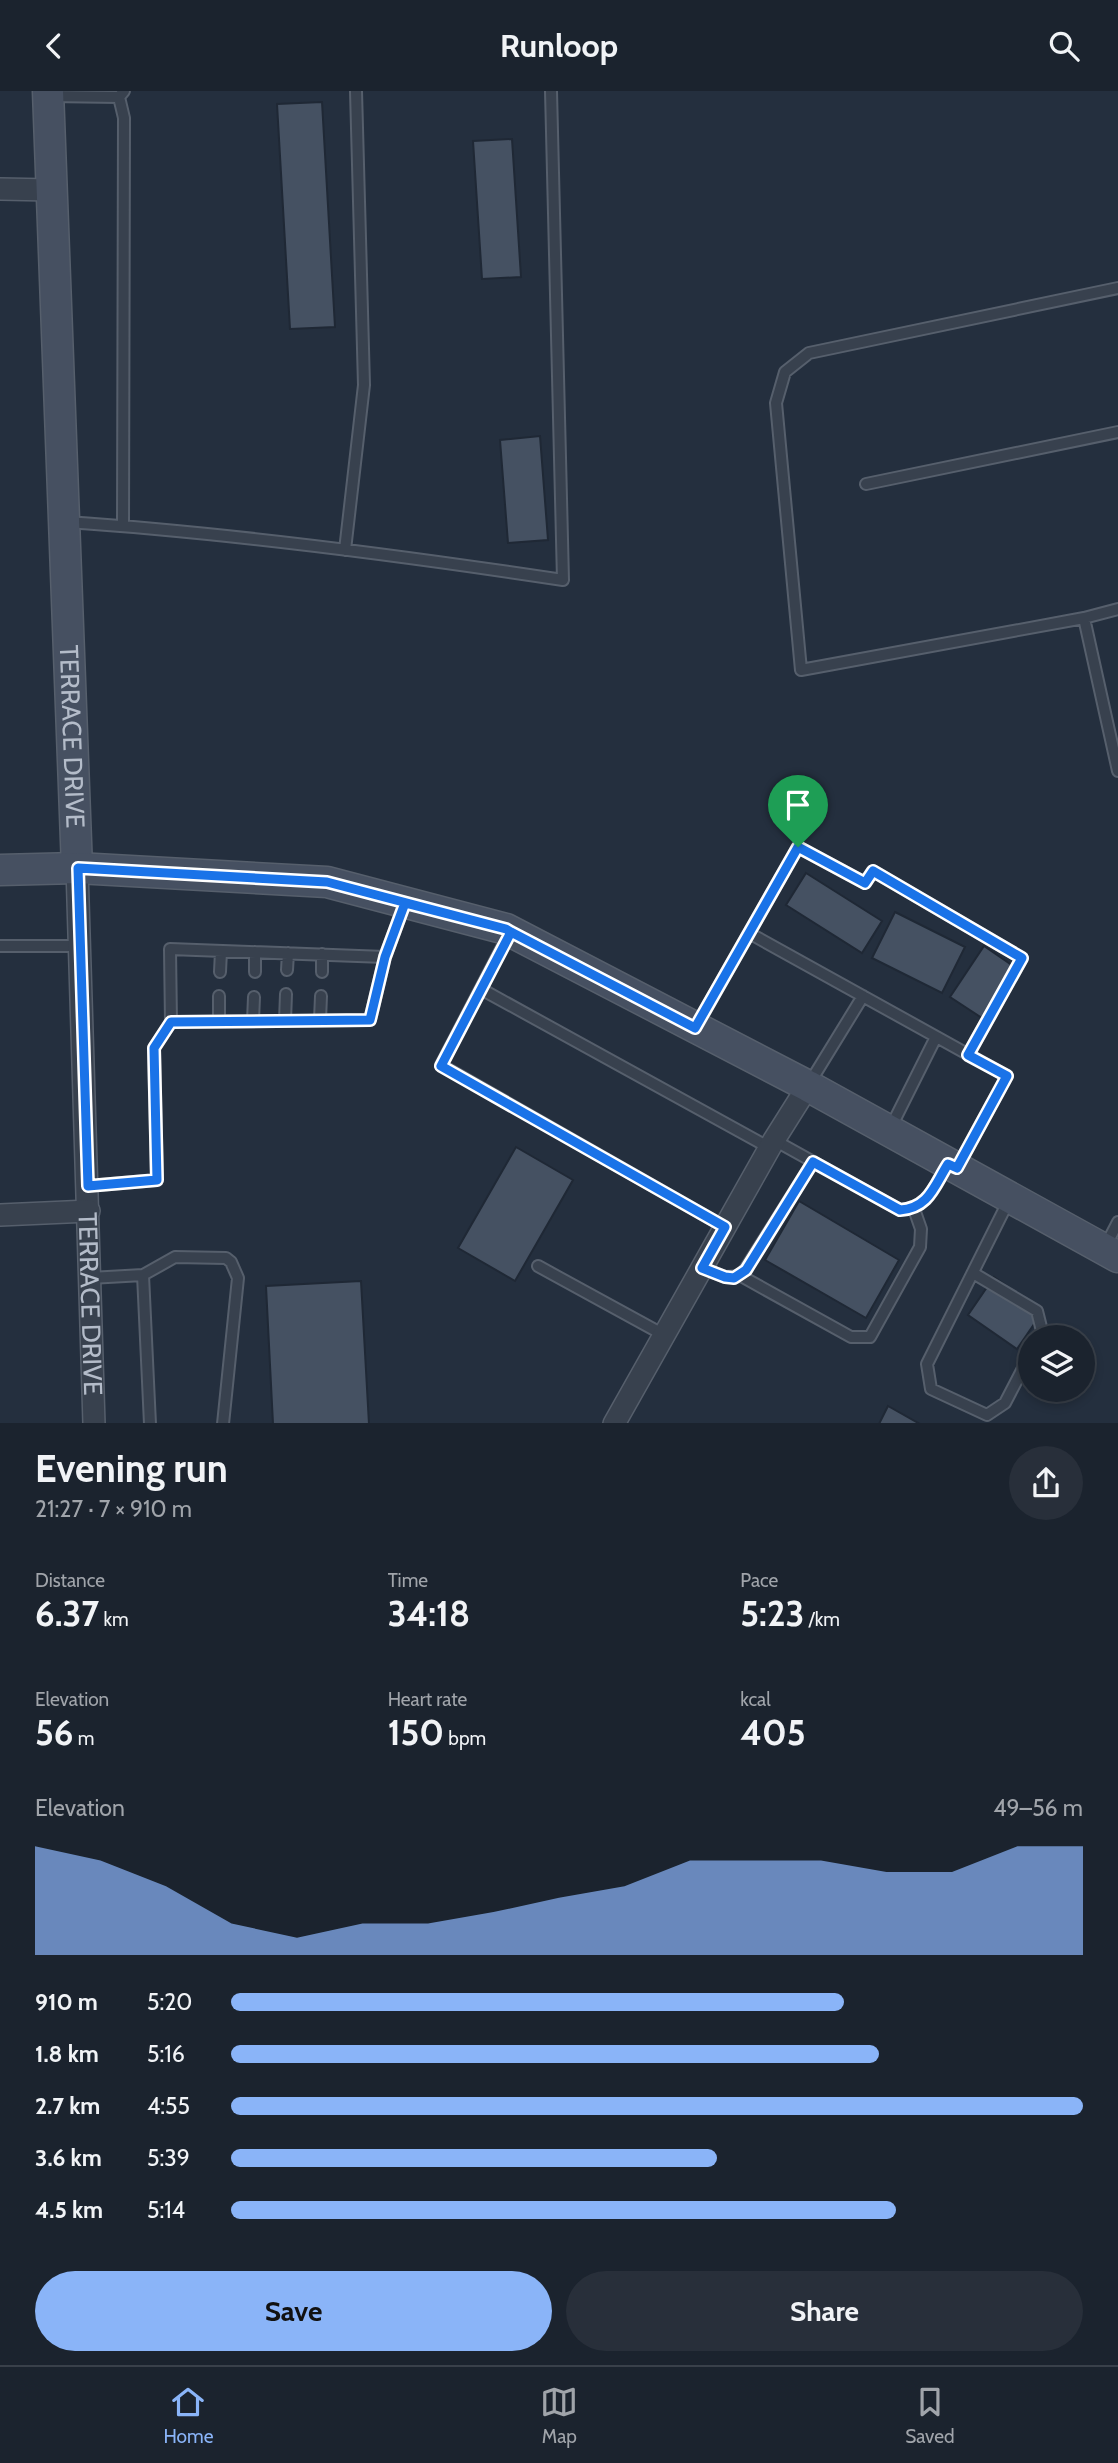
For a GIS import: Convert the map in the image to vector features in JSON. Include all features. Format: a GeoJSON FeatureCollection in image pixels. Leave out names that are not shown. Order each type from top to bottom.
{"type":"FeatureCollection","features":[{"type":"Feature","properties":{"kind":"main road","name":"TERRACE DRIVE"},"geometry":{"type":"LineString","coordinates":[[48,94],[78,868]]}},
{"type":"Feature","properties":{"kind":"main road"},"geometry":{"type":"LineString","coordinates":[[0,870],[78,868],[327,882],[511,932],[808,1086],[1111,1253]]}},
{"type":"Feature","properties":{"kind":"street"},"geometry":{"type":"LineString","coordinates":[[0,189],[52,190]]}},
{"type":"Feature","properties":{"kind":"street","name":"TERRACE DRIVE"},"geometry":{"type":"LineString","coordinates":[[78,868],[94,1423]]}},
{"type":"Feature","properties":{"kind":"street"},"geometry":{"type":"LineString","coordinates":[[614,1423],[772,1144],[808,1086]]}},
{"type":"Feature","properties":{"kind":"street"},"geometry":{"type":"LineString","coordinates":[[0,1215],[89,1211]]}},
{"type":"Feature","properties":{"kind":"lane"},"geometry":{"type":"LineString","coordinates":[[345,550],[364,384],[356,91]]}},
{"type":"Feature","properties":{"kind":"lane"},"geometry":{"type":"LineString","coordinates":[[66,522],[345,550],[563,580],[551,91]]}},
{"type":"Feature","properties":{"kind":"lane"},"geometry":{"type":"LineString","coordinates":[[48,94],[121,94],[124,118],[123,526]]}},
{"type":"Feature","properties":{"kind":"lane"},"geometry":{"type":"LineString","coordinates":[[1118,288],[809,353],[785,372],[776,403],[801,670],[1084,618],[1118,608]]}},
{"type":"Feature","properties":{"kind":"lane"},"geometry":{"type":"LineString","coordinates":[[866,484],[1118,432]]}},
{"type":"Feature","properties":{"kind":"lane"},"geometry":{"type":"LineString","coordinates":[[1084,618],[1118,771]]}},
{"type":"Feature","properties":{"kind":"lane"},"geometry":{"type":"LineString","coordinates":[[695,1028],[798,847],[865,883],[873,871],[1022,958],[968,1055]]}},
{"type":"Feature","properties":{"kind":"lane"},"geometry":{"type":"LineString","coordinates":[[171,1022],[370,1020],[385,957],[405,903]]}},
{"type":"Feature","properties":{"kind":"lane"},"geometry":{"type":"LineString","coordinates":[[511,932],[441,1066],[725,1227]]}},
{"type":"Feature","properties":{"kind":"lane"},"geometry":{"type":"LineString","coordinates":[[481,989],[900,1210],[914,1209],[925,1202],[953,1166],[1007,1076],[750,933]]}},
{"type":"Feature","properties":{"kind":"lane"},"geometry":{"type":"LineString","coordinates":[[0,946],[80,946]]}},
{"type":"Feature","properties":{"kind":"lane"},"geometry":{"type":"LineString","coordinates":[[88,1186],[157,1180],[154,1048],[171,1022],[170,949],[385,957]]}},
{"type":"Feature","properties":{"kind":"lane"},"geometry":{"type":"LineString","coordinates":[[220,951],[220,972]]}},
{"type":"Feature","properties":{"kind":"lane"},"geometry":{"type":"LineString","coordinates":[[255,952],[255,972]]}},
{"type":"Feature","properties":{"kind":"lane"},"geometry":{"type":"LineString","coordinates":[[287,970],[288,953]]}},
{"type":"Feature","properties":{"kind":"lane"},"geometry":{"type":"LineString","coordinates":[[322,954],[322,972]]}},
{"type":"Feature","properties":{"kind":"lane"},"geometry":{"type":"LineString","coordinates":[[285,1021],[286,995]]}},
{"type":"Feature","properties":{"kind":"lane"},"geometry":{"type":"LineString","coordinates":[[219,996],[219,1022]]}},
{"type":"Feature","properties":{"kind":"lane"},"geometry":{"type":"LineString","coordinates":[[253,1021],[254,996]]}},
{"type":"Feature","properties":{"kind":"lane"},"geometry":{"type":"LineString","coordinates":[[320,1020],[321,996]]}},
{"type":"Feature","properties":{"kind":"lane"},"geometry":{"type":"LineString","coordinates":[[808,1086],[863,996]]}},
{"type":"Feature","properties":{"kind":"lane"},"geometry":{"type":"LineString","coordinates":[[888,1132],[936,1037]]}},
{"type":"Feature","properties":{"kind":"lane"},"geometry":{"type":"LineString","coordinates":[[702,1268],[725,1277],[741,1276],[813,1162]]}},
{"type":"Feature","properties":{"kind":"lane"},"geometry":{"type":"LineString","coordinates":[[1010,1198],[928,1364],[931,1389],[987,1415],[1005,1403],[1018,1378]]}},
{"type":"Feature","properties":{"kind":"lane"},"geometry":{"type":"LineString","coordinates":[[741,1276],[851,1337],[870,1337],[920,1247],[921,1229],[914,1209]]}},
{"type":"Feature","properties":{"kind":"lane"},"geometry":{"type":"LineString","coordinates":[[1111,1253],[1118,1222]]}},
{"type":"Feature","properties":{"kind":"lane"},"geometry":{"type":"LineString","coordinates":[[90,1279],[143,1275],[175,1257],[226,1258],[238,1278],[223,1423]]}},
{"type":"Feature","properties":{"kind":"lane"},"geometry":{"type":"LineString","coordinates":[[538,1266],[664,1335]]}},
{"type":"Feature","properties":{"kind":"lane"},"geometry":{"type":"LineString","coordinates":[[972,1273],[1037,1311],[1040,1325]]}},
{"type":"Feature","properties":{"kind":"lane"},"geometry":{"type":"LineString","coordinates":[[143,1275],[150,1423]]}},
{"type":"Feature","properties":{"kind":"building"},"geometry":{"type":"Polygon","coordinates":[[[322,102],[335,327],[290,329],[277,104],[322,102]]]}},
{"type":"Feature","properties":{"kind":"building"},"geometry":{"type":"Polygon","coordinates":[[[512,139],[521,277],[482,279],[473,141],[512,139]]]}},
{"type":"Feature","properties":{"kind":"building"},"geometry":{"type":"Polygon","coordinates":[[[540,436],[548,540],[508,543],[500,440],[540,436]]]}},
{"type":"Feature","properties":{"kind":"building"},"geometry":{"type":"Polygon","coordinates":[[[806,873],[882,921],[862,953],[786,905],[806,873]]]}},
{"type":"Feature","properties":{"kind":"building"},"geometry":{"type":"Polygon","coordinates":[[[895,912],[965,947],[942,993],[872,958],[895,912]]]}},
{"type":"Feature","properties":{"kind":"building"},"geometry":{"type":"Polygon","coordinates":[[[984,946],[1016,968],[982,1018],[950,997],[984,946]]]}},
{"type":"Feature","properties":{"kind":"building"},"geometry":{"type":"Polygon","coordinates":[[[516,1147],[573,1180],[515,1281],[458,1248],[516,1147]]]}},
{"type":"Feature","properties":{"kind":"building"},"geometry":{"type":"Polygon","coordinates":[[[799,1201],[899,1260],[866,1318],[765,1260],[799,1201]]]}},
{"type":"Feature","properties":{"kind":"building"},"geometry":{"type":"Polygon","coordinates":[[[994,1277],[1043,1311],[1033,1325],[1018,1325],[1017,1349],[968,1315],[994,1277]]]}},
{"type":"Feature","properties":{"kind":"building"},"geometry":{"type":"Polygon","coordinates":[[[361,1281],[369,1423],[273,1423],[266,1286],[361,1281]]]}},
{"type":"Feature","properties":{"kind":"building"},"geometry":{"type":"Polygon","coordinates":[[[888,1406],[918,1423],[880,1423],[888,1406]]]}},
{"type":"Feature","properties":{"kind":"route"},"geometry":{"type":"LineString","coordinates":[[798,847],[695,1028],[506,929],[405,903],[385,957],[370,1020],[171,1022],[154,1048],[157,1180],[88,1186],[78,868],[327,882],[506,929],[511,932],[441,1066],[725,1227],[702,1268],[725,1277],[741,1276],[813,1162],[900,1210],[914,1209],[925,1202],[948,1164],[957,1168],[1007,1076],[968,1055],[1022,958],[873,871],[865,883],[798,847]]}}]}
